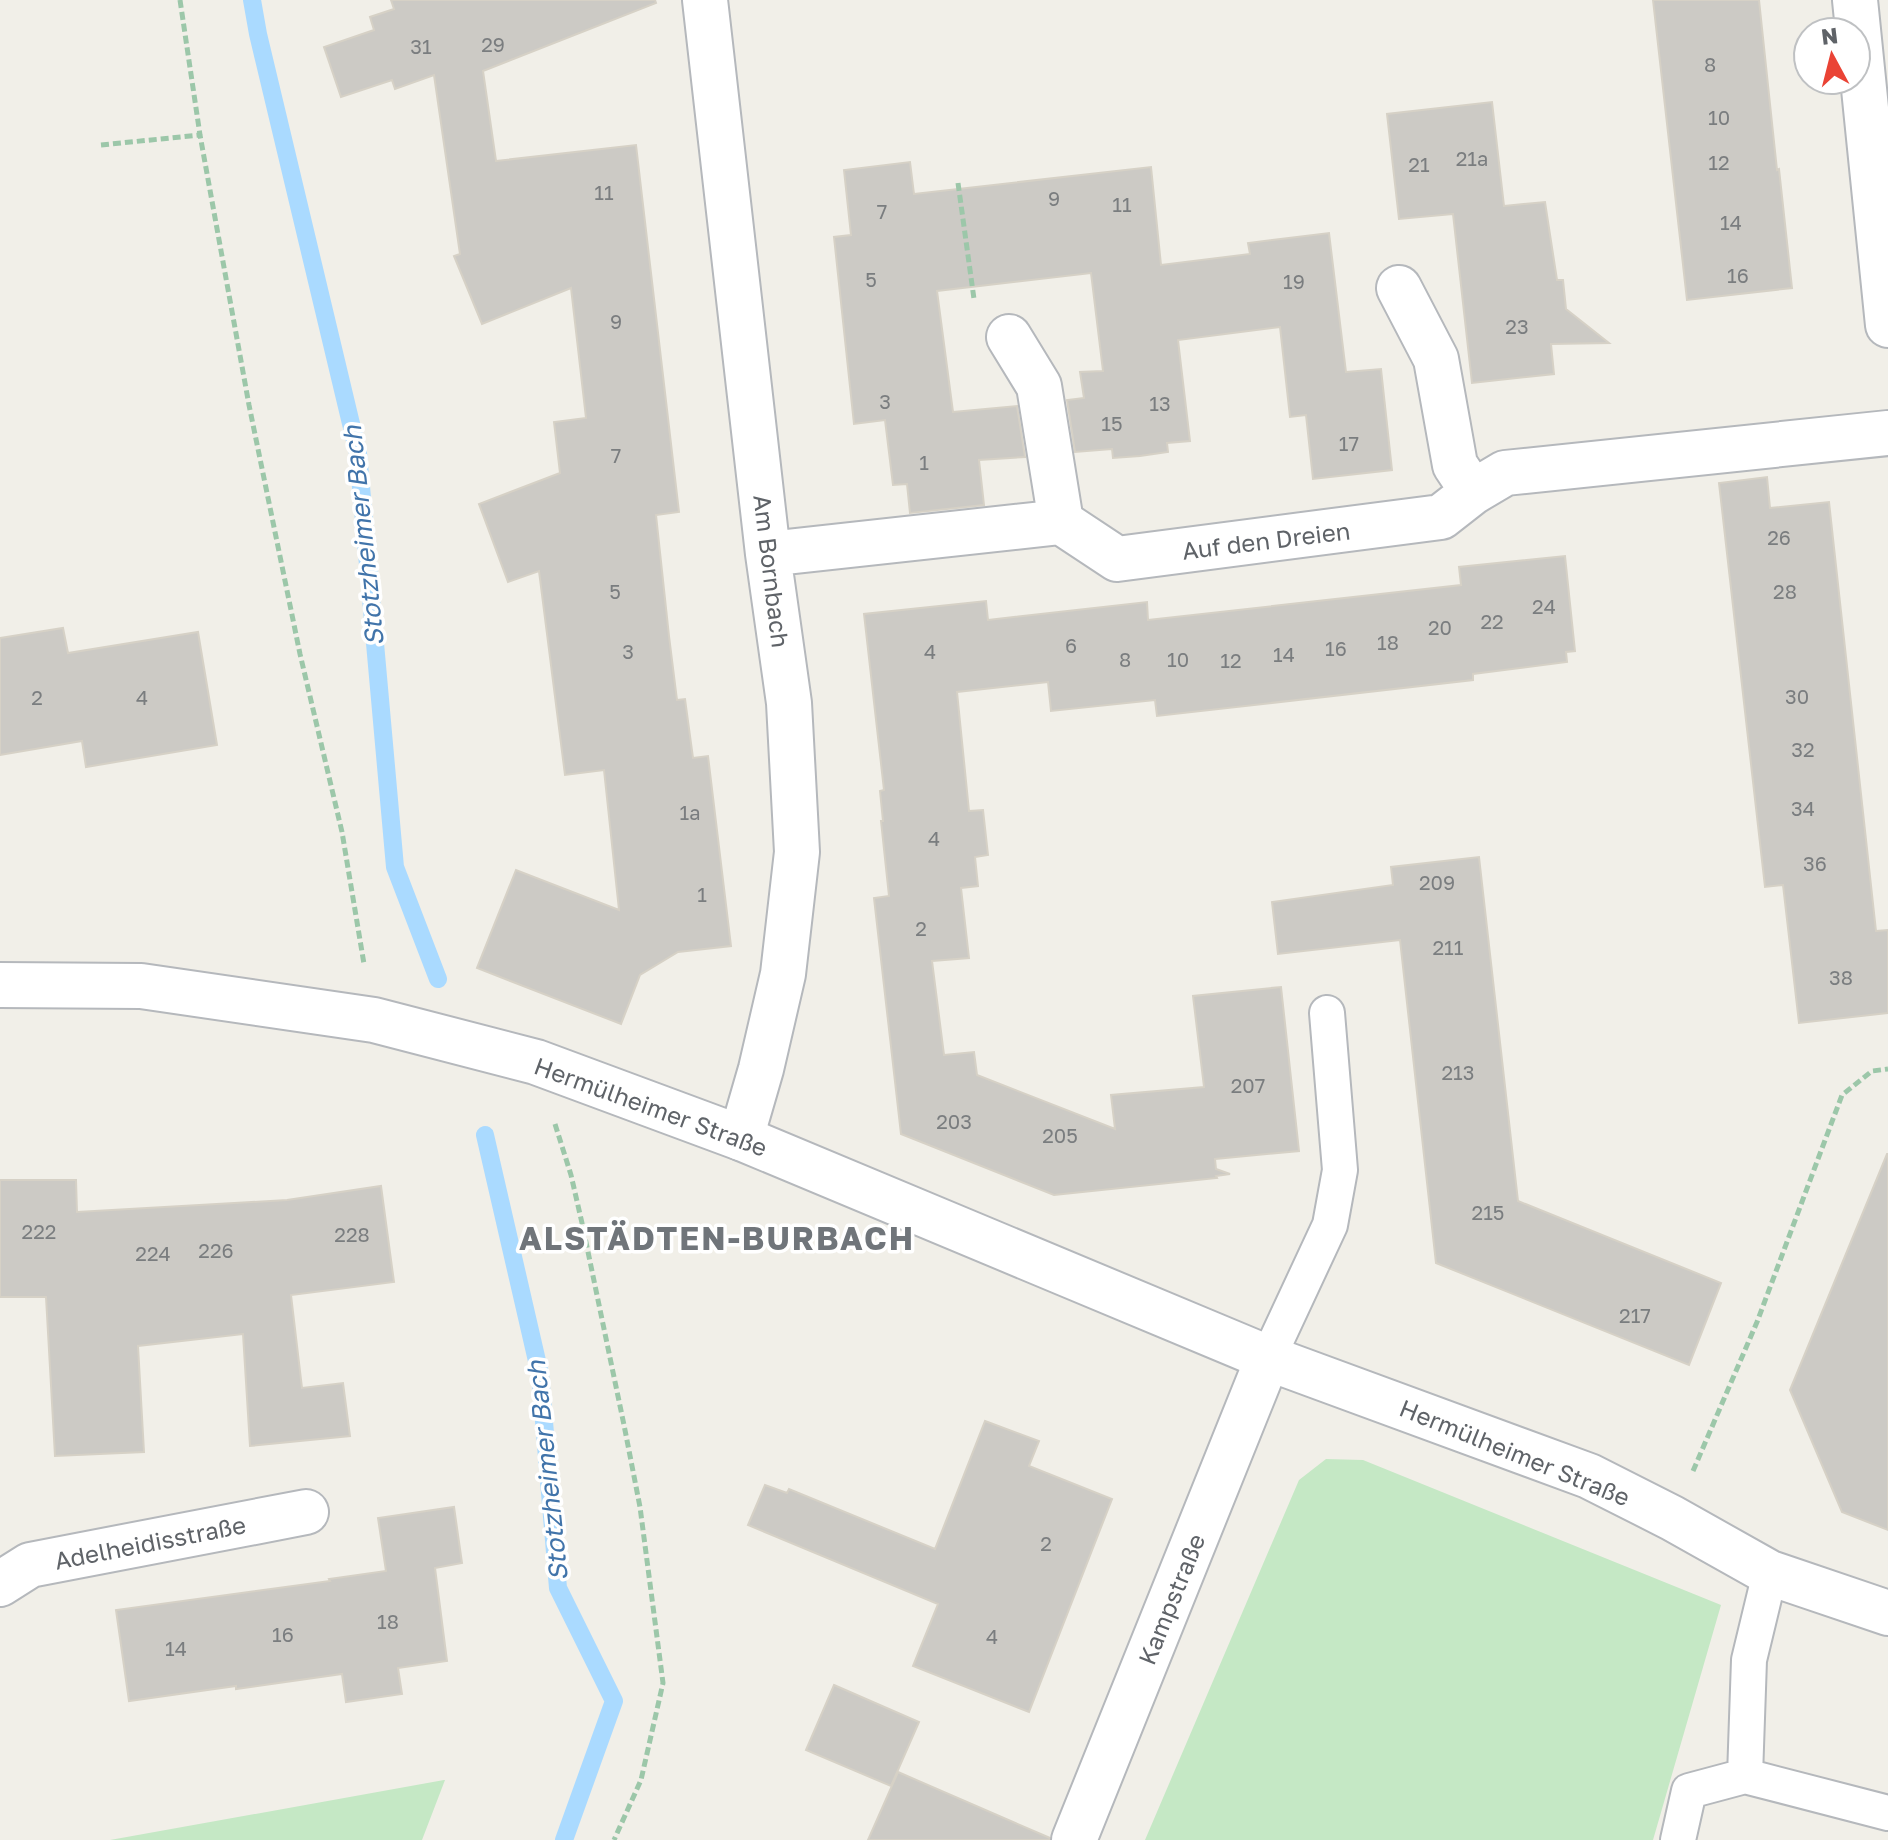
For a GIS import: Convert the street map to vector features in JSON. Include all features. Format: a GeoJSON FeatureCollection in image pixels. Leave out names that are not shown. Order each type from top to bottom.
{"type":"FeatureCollection","features":[{"type":"Feature","properties":{"kind":"street","name":"Am Bornbach"},"geometry":{"type":"LineString","coordinates":[[705,0],[768,554],[789,703],[797,852],[783,974],[741,1138]]}},
{"type":"Feature","properties":{"kind":"street"},"geometry":{"type":"LineString","coordinates":[[1855,0],[1888,325]]}},
{"type":"Feature","properties":{"kind":"street"},"geometry":{"type":"LineString","coordinates":[[1399,288],[1436,359],[1455,465],[1473,492]]}},
{"type":"Feature","properties":{"kind":"street"},"geometry":{"type":"LineString","coordinates":[[768,554],[1061,522],[1039,386],[1009,337]]}},
{"type":"Feature","properties":{"kind":"street","name":"Auf den Dreien"},"geometry":{"type":"LineString","coordinates":[[1061,522],[1117,559],[1441,517],[1473,492],[1505,473],[1888,433]]}},
{"type":"Feature","properties":{"kind":"street","name":"Hermülheimer Straße"},"geometry":{"type":"LineString","coordinates":[[0,985],[141,986],[374,1020],[536,1062],[741,1138],[1268,1358],[1589,1476],[1770,1573],[1888,1613]]}},
{"type":"Feature","properties":{"kind":"street","name":"Kampstraße"},"geometry":{"type":"LineString","coordinates":[[1074,1840],[1268,1358]]}},
{"type":"Feature","properties":{"kind":"street","name":"Adelheidisstraße"},"geometry":{"type":"LineString","coordinates":[[0,1584],[30,1565],[306,1512]]}},
{"type":"Feature","properties":{"kind":"lane"},"geometry":{"type":"LineString","coordinates":[[1268,1358],[1330,1225],[1340,1170],[1327,1013]]}},
{"type":"Feature","properties":{"kind":"lane"},"geometry":{"type":"LineString","coordinates":[[1745,1776],[1749,1660],[1770,1573]]}},
{"type":"Feature","properties":{"kind":"lane"},"geometry":{"type":"LineString","coordinates":[[1678,1840],[1689,1791],[1745,1776],[1888,1813]]}},
{"type":"Feature","properties":{"kind":"path"},"geometry":{"type":"LineString","coordinates":[[180,0],[200,135],[249,405],[297,639],[342,832],[374,1020]]}},
{"type":"Feature","properties":{"kind":"path"},"geometry":{"type":"LineString","coordinates":[[101,145],[200,135]]}},
{"type":"Feature","properties":{"kind":"path"},"geometry":{"type":"LineString","coordinates":[[958,183],[975,305],[1009,337]]}},
{"type":"Feature","properties":{"kind":"path"},"geometry":{"type":"LineString","coordinates":[[536,1062],[574,1187],[624,1425],[640,1507],[663,1683],[641,1780],[614,1840]]}},
{"type":"Feature","properties":{"kind":"path"},"geometry":{"type":"LineString","coordinates":[[1672,1518],[1757,1322],[1842,1095],[1872,1071],[1888,1069]]}},
{"type":"Feature","properties":{"kind":"green space"},"geometry":{"type":"Polygon","coordinates":[[[1326,1459],[1363,1460],[1721,1605],[1653,1840],[1145,1840],[1299,1480],[1326,1459]]]}},
{"type":"Feature","properties":{"kind":"green space"},"geometry":{"type":"Polygon","coordinates":[[[444,1780],[422,1840],[110,1840],[444,1780]]]}},
{"type":"Feature","properties":{"kind":"building"},"geometry":{"type":"Polygon","coordinates":[[[391,0],[655,0],[656,3],[483,71],[496,161],[636,145],[679,512],[656,515],[669,636],[677,700],[685,699],[693,758],[708,756],[731,946],[678,952],[640,975],[621,1024],[477,968],[516,870],[619,910],[604,770],[565,775],[539,571],[508,582],[479,504],[560,473],[554,422],[586,418],[571,288],[482,324],[454,256],[460,254],[434,75],[395,89],[392,80],[341,97],[324,47],[374,30],[370,17],[394,9],[391,0]]]}},
{"type":"Feature","properties":{"kind":"building"},"geometry":{"type":"Polygon","coordinates":[[[1653,0],[1759,0],[1792,288],[1687,300],[1653,0]]]}},
{"type":"Feature","properties":{"kind":"building"},"geometry":{"type":"Polygon","coordinates":[[[1492,102],[1504,206],[1545,202],[1557,280],[1563,280],[1566,309],[1609,343],[1551,344],[1554,374],[1472,383],[1453,214],[1399,219],[1387,114],[1492,102]]]}},
{"type":"Feature","properties":{"kind":"building"},"geometry":{"type":"Polygon","coordinates":[[[910,162],[914,194],[1151,167],[1161,265],[1250,254],[1248,243],[1329,233],[1346,372],[1381,369],[1392,470],[1313,479],[1306,415],[1290,417],[1280,327],[1178,340],[1190,441],[1167,443],[1168,452],[1140,456],[1113,458],[1112,449],[1075,452],[1067,400],[1084,398],[1080,372],[1103,371],[1091,273],[937,291],[953,412],[1017,406],[1025,457],[979,460],[984,505],[910,513],[907,484],[893,485],[885,420],[854,424],[834,237],[851,235],[844,170],[910,162]]]}},
{"type":"Feature","properties":{"kind":"building"},"geometry":{"type":"Polygon","coordinates":[[[1767,477],[1770,508],[1829,502],[1876,931],[1888,930],[1888,1013],[1799,1023],[1783,885],[1765,887],[1719,483],[1767,477]]]}},
{"type":"Feature","properties":{"kind":"building"},"geometry":{"type":"Polygon","coordinates":[[[1565,556],[1575,651],[1566,652],[1567,662],[1473,674],[1473,680],[1157,716],[1155,700],[1051,711],[1048,682],[957,692],[969,811],[983,810],[988,855],[975,857],[978,886],[961,888],[969,958],[932,961],[944,1055],[974,1052],[977,1075],[1115,1129],[1111,1095],[1204,1087],[1193,996],[1281,987],[1299,1151],[1215,1159],[1216,1169],[1230,1174],[1217,1178],[1054,1195],[901,1134],[874,898],[889,896],[881,821],[880,791],[884,790],[864,614],[986,601],[988,620],[1147,602],[1148,620],[1461,585],[1459,567],[1565,556]]]}},
{"type":"Feature","properties":{"kind":"building"},"geometry":{"type":"Polygon","coordinates":[[[63,628],[68,653],[198,632],[217,745],[86,767],[82,741],[0,755],[0,638],[63,628]]]}},
{"type":"Feature","properties":{"kind":"building"},"geometry":{"type":"Polygon","coordinates":[[[1479,857],[1518,1201],[1721,1283],[1689,1365],[1436,1263],[1400,940],[1278,954],[1272,902],[1393,885],[1391,867],[1479,857]]]}},
{"type":"Feature","properties":{"kind":"building"},"geometry":{"type":"Polygon","coordinates":[[[1887,1154],[1888,1530],[1842,1512],[1790,1390],[1887,1154]]]}},
{"type":"Feature","properties":{"kind":"building"},"geometry":{"type":"Polygon","coordinates":[[[0,1180],[76,1180],[77,1212],[287,1200],[381,1186],[394,1282],[291,1295],[302,1388],[343,1383],[350,1436],[250,1446],[243,1334],[138,1346],[144,1452],[55,1456],[46,1297],[0,1297],[0,1180]]]}},
{"type":"Feature","properties":{"kind":"building"},"geometry":{"type":"Polygon","coordinates":[[[985,1421],[1039,1441],[1029,1466],[1112,1499],[1029,1712],[913,1666],[938,1604],[748,1525],[765,1485],[787,1493],[789,1489],[935,1549],[985,1421]]]}},
{"type":"Feature","properties":{"kind":"building"},"geometry":{"type":"Polygon","coordinates":[[[454,1507],[462,1563],[435,1568],[447,1661],[398,1668],[402,1694],[346,1702],[342,1674],[129,1701],[116,1610],[386,1571],[378,1518],[454,1507]]]}},
{"type":"Feature","properties":{"kind":"building"},"geometry":{"type":"Polygon","coordinates":[[[834,1685],[919,1722],[891,1786],[806,1750],[834,1685]]]}},
{"type":"Feature","properties":{"kind":"building"},"geometry":{"type":"Polygon","coordinates":[[[898,1772],[1050,1838],[1050,1840],[868,1840],[898,1772]]]}},
{"type":"Feature","properties":{"kind":"waterway","name":"Stotzheimer Bach"},"geometry":{"type":"LineString","coordinates":[[252,0],[358,453],[395,867],[438,979]]}},
{"type":"Feature","properties":{"kind":"waterway","name":"Stotzheimer Bach"},"geometry":{"type":"LineString","coordinates":[[485,1135],[540,1374],[558,1588],[614,1701],[564,1840]]}},
{"type":"Feature","properties":{"kind":"district","name":"ALSTÄDTEN-BURBACH"},"geometry":{"type":"Point","coordinates":[717,1238]}}]}
